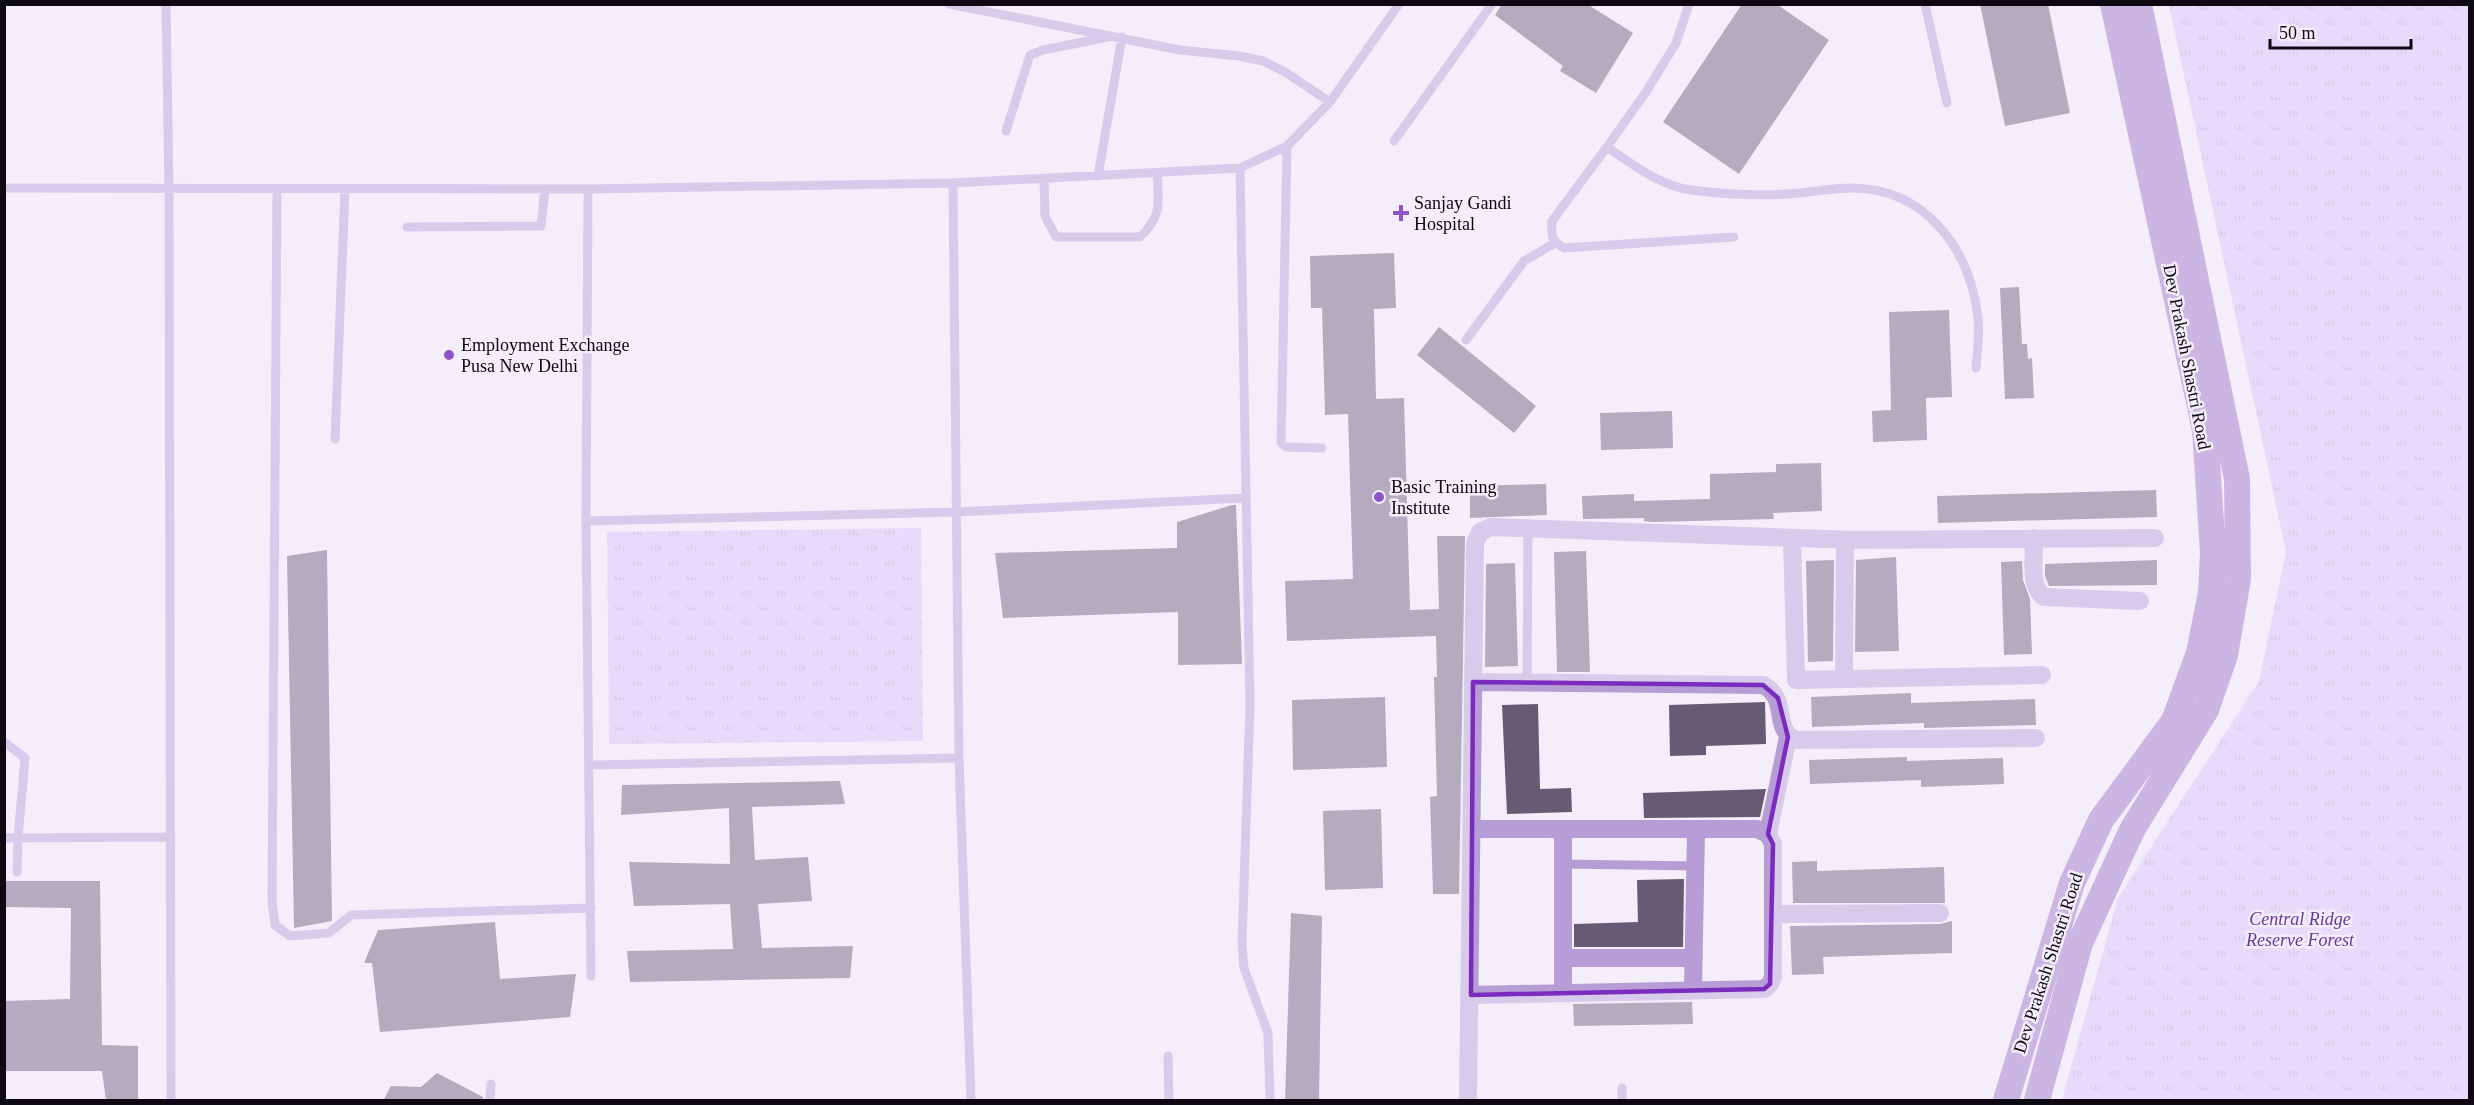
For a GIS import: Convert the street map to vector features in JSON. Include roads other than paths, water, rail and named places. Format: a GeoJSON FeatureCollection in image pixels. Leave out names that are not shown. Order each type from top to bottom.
{"type":"FeatureCollection","features":[{"type":"Feature","properties":{"kind":"street","name":"Dev Prakash Shastri Road"},"geometry":{"type":"LineString","coordinates":[[2006,1101],[2072,883],[2101,820],[2174,721],[2199,653],[2211,592],[2213,553],[2205,430],[2114,4]]}},
{"type":"Feature","properties":{"kind":"street","name":"Dev Prakash Shastri Road"},"geometry":{"type":"LineString","coordinates":[[2037,1101],[2079,943],[2132,830],[2206,710],[2225,655],[2238,579],[2237,479],[2139,4]]}},
{"type":"Feature","properties":{"kind":"street"},"geometry":{"type":"LineString","coordinates":[[1468,1101],[1475,543],[1480,532],[1491,527],[1845,540],[2155,538]]}},
{"type":"Feature","properties":{"kind":"street"},"geometry":{"type":"LineString","coordinates":[[1792,538],[1796,680],[2042,675]]}},
{"type":"Feature","properties":{"kind":"street"},"geometry":{"type":"LineString","coordinates":[[2034,538],[2035,585],[2044,597],[2140,601]]}},
{"type":"Feature","properties":{"kind":"street"},"geometry":{"type":"LineString","coordinates":[[1844,679],[1845,540]]}},
{"type":"Feature","properties":{"kind":"street"},"geometry":{"type":"LineString","coordinates":[[1473,682],[1763,685],[1772,689],[1778,698],[1783,729],[1788,737],[1796,740],[2036,738]]}},
{"type":"Feature","properties":{"kind":"street"},"geometry":{"type":"LineString","coordinates":[[1471,995],[1764,989],[1773,977],[1773,844],[1768,834],[1788,737]]}},
{"type":"Feature","properties":{"kind":"street"},"geometry":{"type":"LineString","coordinates":[[1472,829],[1696,831],[1757,829],[1768,834]]}},
{"type":"Feature","properties":{"kind":"street"},"geometry":{"type":"LineString","coordinates":[[1563,829],[1563,993]]}},
{"type":"Feature","properties":{"kind":"street"},"geometry":{"type":"LineString","coordinates":[[1693,990],[1696,831]]}},
{"type":"Feature","properties":{"kind":"street"},"geometry":{"type":"LineString","coordinates":[[1773,914],[1940,913]]}},
{"type":"Feature","properties":{"kind":"street"},"geometry":{"type":"LineString","coordinates":[[1563,957],[1694,958]]}},
{"type":"Feature","properties":{"kind":"lane"},"geometry":{"type":"LineString","coordinates":[[165,4],[170,189],[171,1101]]}},
{"type":"Feature","properties":{"kind":"lane"},"geometry":{"type":"LineString","coordinates":[[949,4],[1180,50],[1239,56],[1263,61],[1285,72],[1330,102]]}},
{"type":"Feature","properties":{"kind":"lane"},"geometry":{"type":"LineString","coordinates":[[4,188],[588,189],[953,183],[1240,168],[1287,146],[1330,102],[1399,4]]}},
{"type":"Feature","properties":{"kind":"lane"},"geometry":{"type":"LineString","coordinates":[[1394,141],[1492,4]]}},
{"type":"Feature","properties":{"kind":"lane"},"geometry":{"type":"LineString","coordinates":[[1689,4],[1676,44],[1646,92],[1552,221],[1551,236],[1555,243],[1564,248],[1734,237]]}},
{"type":"Feature","properties":{"kind":"lane"},"geometry":{"type":"LineString","coordinates":[[1925,4],[1947,103]]}},
{"type":"Feature","properties":{"kind":"lane"},"geometry":{"type":"LineString","coordinates":[[1006,131],[1030,55],[1043,50],[1117,36]]}},
{"type":"Feature","properties":{"kind":"lane"},"geometry":{"type":"LineString","coordinates":[[1098,176],[1117,36]]}},
{"type":"Feature","properties":{"kind":"lane"},"geometry":{"type":"LineString","coordinates":[[1287,146],[1281,443],[1286,447],[1322,448]]}},
{"type":"Feature","properties":{"kind":"lane"},"geometry":{"type":"LineString","coordinates":[[1607,147],[1650,175],[1689,190],[1787,194],[1852,188],[1880,190],[1923,210],[1951,239],[1971,281],[1978,320],[1976,368]]}},
{"type":"Feature","properties":{"kind":"lane"},"geometry":{"type":"LineString","coordinates":[[1240,168],[1250,706],[1242,944],[1244,968],[1268,1033],[1270,1101]]}},
{"type":"Feature","properties":{"kind":"lane"},"geometry":{"type":"LineString","coordinates":[[1044,178],[1045,216],[1056,237],[1140,237],[1153,225],[1159,205],[1157,174]]}},
{"type":"Feature","properties":{"kind":"lane"},"geometry":{"type":"LineString","coordinates":[[953,183],[959,758],[971,1101]]}},
{"type":"Feature","properties":{"kind":"lane"},"geometry":{"type":"LineString","coordinates":[[277,189],[272,900],[275,925],[290,936],[329,933],[351,915],[591,908]]}},
{"type":"Feature","properties":{"kind":"lane"},"geometry":{"type":"LineString","coordinates":[[335,439],[345,189]]}},
{"type":"Feature","properties":{"kind":"lane"},"geometry":{"type":"LineString","coordinates":[[407,227],[541,226],[545,189]]}},
{"type":"Feature","properties":{"kind":"lane"},"geometry":{"type":"LineString","coordinates":[[588,189],[586,520],[591,765],[591,976]]}},
{"type":"Feature","properties":{"kind":"lane"},"geometry":{"type":"LineString","coordinates":[[1466,340],[1524,261],[1555,243]]}},
{"type":"Feature","properties":{"kind":"lane"},"geometry":{"type":"LineString","coordinates":[[586,520],[957,513],[1245,498]]}},
{"type":"Feature","properties":{"kind":"lane"},"geometry":{"type":"LineString","coordinates":[[1527,682],[1528,529]]}},
{"type":"Feature","properties":{"kind":"lane"},"geometry":{"type":"LineString","coordinates":[[4,742],[25,758],[17,872]]}},
{"type":"Feature","properties":{"kind":"lane"},"geometry":{"type":"LineString","coordinates":[[591,765],[959,758]]}},
{"type":"Feature","properties":{"kind":"lane"},"geometry":{"type":"LineString","coordinates":[[4,838],[171,837]]}},
{"type":"Feature","properties":{"kind":"lane"},"geometry":{"type":"LineString","coordinates":[[1563,864],[1696,866]]}},
{"type":"Feature","properties":{"kind":"lane"},"geometry":{"type":"LineString","coordinates":[[1168,1056],[1168,1101]]}},
{"type":"Feature","properties":{"kind":"lane"},"geometry":{"type":"LineString","coordinates":[[490,1101],[491,1084]]}},
{"type":"Feature","properties":{"kind":"lane"},"geometry":{"type":"LineString","coordinates":[[1622,1088],[1622,1101]]}},
{"type":"Feature","properties":{"kind":"place","name":"Sanjay Gandi Hospital"},"geometry":{"type":"Point","coordinates":[1401,213]}},
{"type":"Feature","properties":{"kind":"place","name":"Employment Exchange Pusa New Delhi"},"geometry":{"type":"Point","coordinates":[449,355]}},
{"type":"Feature","properties":{"kind":"place","name":"Basic Training Institute"},"geometry":{"type":"Point","coordinates":[1379,497]}},
{"type":"Feature","properties":{"kind":"park label","name":"Central Ridge Reserve Forest"},"geometry":{"type":"Point","coordinates":[2300,929]}}]}
